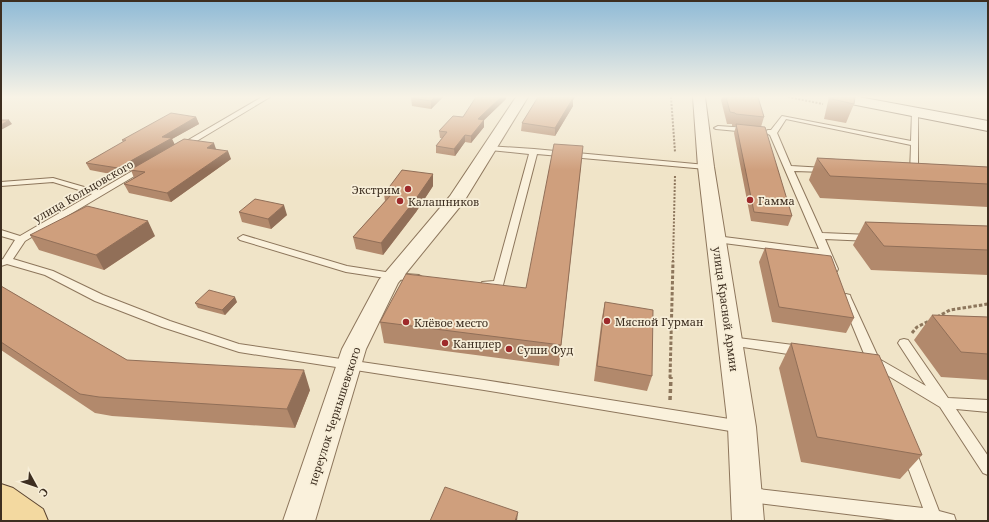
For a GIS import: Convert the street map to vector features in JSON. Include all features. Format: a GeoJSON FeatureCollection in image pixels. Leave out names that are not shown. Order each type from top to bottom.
{"type":"FeatureCollection","features":[{"type":"Feature","properties":{"kind":"main road"},"geometry":{"type":"LineString","coordinates":[[964,121],[988,126]]}},
{"type":"Feature","properties":{"kind":"main road"},"geometry":{"type":"LineString","coordinates":[[1,500],[31,521]]}},
{"type":"Feature","properties":{"kind":"street","name":"переулок Чернышевского"},"geometry":{"type":"LineString","coordinates":[[299,521],[354,349],[392,276],[457,199],[507,121]]}},
{"type":"Feature","properties":{"kind":"street","name":"улица Красной Армии"},"geometry":{"type":"LineString","coordinates":[[701,121],[706,167],[742,427],[748,521]]}},
{"type":"Feature","properties":{"kind":"lane"},"geometry":{"type":"LineString","coordinates":[[177,149],[225,121]]}},
{"type":"Feature","properties":{"kind":"lane"},"geometry":{"type":"LineString","coordinates":[[774,133],[781,121]]}},
{"type":"Feature","properties":{"kind":"lane"},"geometry":{"type":"LineString","coordinates":[[805,121],[915,144]]}},
{"type":"Feature","properties":{"kind":"lane"},"geometry":{"type":"LineString","coordinates":[[914,173],[915,121]]}},
{"type":"Feature","properties":{"kind":"lane"},"geometry":{"type":"LineString","coordinates":[[718,128],[774,133]]}},
{"type":"Feature","properties":{"kind":"lane"},"geometry":{"type":"LineString","coordinates":[[774,133],[883,384]]}},
{"type":"Feature","properties":{"kind":"lane"},"geometry":{"type":"LineString","coordinates":[[490,148],[706,167]]}},
{"type":"Feature","properties":{"kind":"lane"},"geometry":{"type":"LineString","coordinates":[[475,283],[498,285],[534,151]]}},
{"type":"Feature","properties":{"kind":"lane","name":"улица Кольцовского"},"geometry":{"type":"LineString","coordinates":[[4,262],[21,239],[150,165]]}},
{"type":"Feature","properties":{"kind":"lane"},"geometry":{"type":"LineString","coordinates":[[789,168],[834,170]]}},
{"type":"Feature","properties":{"kind":"lane"},"geometry":{"type":"LineString","coordinates":[[1,184],[53,180],[100,194]]}},
{"type":"Feature","properties":{"kind":"lane"},"geometry":{"type":"LineString","coordinates":[[1,233],[21,239]]}},
{"type":"Feature","properties":{"kind":"lane"},"geometry":{"type":"LineString","coordinates":[[819,236],[880,238]]}},
{"type":"Feature","properties":{"kind":"lane"},"geometry":{"type":"LineString","coordinates":[[243,238],[346,269],[392,276],[430,279]]}},
{"type":"Feature","properties":{"kind":"lane"},"geometry":{"type":"LineString","coordinates":[[716,239],[826,253]]}},
{"type":"Feature","properties":{"kind":"lane"},"geometry":{"type":"LineString","coordinates":[[4,262],[49,272],[98,298],[166,324],[239,348],[349,366],[484,385],[742,427]]}},
{"type":"Feature","properties":{"kind":"lane"},"geometry":{"type":"LineString","coordinates":[[730,341],[811,353]]}},
{"type":"Feature","properties":{"kind":"lane"},"geometry":{"type":"LineString","coordinates":[[904,343],[944,403],[986,461]]}},
{"type":"Feature","properties":{"kind":"lane"},"geometry":{"type":"LineString","coordinates":[[858,359],[874,362],[944,403],[988,406]]}},
{"type":"Feature","properties":{"kind":"lane"},"geometry":{"type":"LineString","coordinates":[[906,443],[941,519]]}},
{"type":"Feature","properties":{"kind":"lane"},"geometry":{"type":"LineString","coordinates":[[746,495],[941,519]]}},
{"type":"Feature","properties":{"kind":"path"},"geometry":{"type":"LineString","coordinates":[[669,416],[675,164],[672,121]]}},
{"type":"Feature","properties":{"kind":"path"},"geometry":{"type":"LineString","coordinates":[[904,343],[917,327],[950,310],[988,304]]}},
{"type":"Feature","properties":{"kind":"building"},"geometry":{"type":"Polygon","coordinates":[[[1,121],[7,121],[1,125],[1,121]]]}},
{"type":"Feature","properties":{"kind":"building"},"geometry":{"type":"Polygon","coordinates":[[[156,121],[189,121],[162,137],[172,138],[118,168],[86,163],[126,140],[122,140],[156,121]]]}},
{"type":"Feature","properties":{"kind":"building"},"geometry":{"type":"Polygon","coordinates":[[[448,121],[483,121],[471,136],[465,135],[454,149],[436,146],[447,132],[439,131],[448,121]]]}},
{"type":"Feature","properties":{"kind":"building"},"geometry":{"type":"Polygon","coordinates":[[[523,121],[559,121],[555,128],[522,123],[523,121]]]}},
{"type":"Feature","properties":{"kind":"building"},"geometry":{"type":"Polygon","coordinates":[[[736,124],[765,127],[792,216],[754,212],[736,124]]]}},
{"type":"Feature","properties":{"kind":"building"},"geometry":{"type":"Polygon","coordinates":[[[184,139],[214,143],[207,148],[228,151],[167,193],[124,184],[145,172],[130,170],[184,139]]]}},
{"type":"Feature","properties":{"kind":"building"},"geometry":{"type":"Polygon","coordinates":[[[554,144],[583,146],[561,345],[380,322],[406,274],[526,288],[554,144]]]}},
{"type":"Feature","properties":{"kind":"building"},"geometry":{"type":"Polygon","coordinates":[[[817,158],[988,167],[988,184],[830,176],[817,158]]]}},
{"type":"Feature","properties":{"kind":"building"},"geometry":{"type":"Polygon","coordinates":[[[402,170],[433,174],[415,200],[381,243],[353,237],[391,195],[384,194],[402,170]]]}},
{"type":"Feature","properties":{"kind":"building"},"geometry":{"type":"Polygon","coordinates":[[[255,199],[284,205],[268,219],[239,212],[255,199]]]}},
{"type":"Feature","properties":{"kind":"building"},"geometry":{"type":"Polygon","coordinates":[[[87,206],[148,221],[96,255],[30,235],[87,206]]]}},
{"type":"Feature","properties":{"kind":"building"},"geometry":{"type":"Polygon","coordinates":[[[865,222],[988,226],[988,250],[884,246],[865,222]]]}},
{"type":"Feature","properties":{"kind":"building"},"geometry":{"type":"Polygon","coordinates":[[[765,248],[831,256],[854,318],[779,307],[765,248]]]}},
{"type":"Feature","properties":{"kind":"building"},"geometry":{"type":"Polygon","coordinates":[[[1,286],[127,360],[304,370],[287,409],[99,397],[80,394],[1,342],[1,286]]]}},
{"type":"Feature","properties":{"kind":"building"},"geometry":{"type":"Polygon","coordinates":[[[209,290],[235,297],[222,310],[195,303],[209,290]]]}},
{"type":"Feature","properties":{"kind":"building"},"geometry":{"type":"Polygon","coordinates":[[[605,302],[653,310],[652,376],[597,366],[605,302]]]}},
{"type":"Feature","properties":{"kind":"building"},"geometry":{"type":"Polygon","coordinates":[[[932,315],[988,317],[988,354],[961,352],[932,315]]]}},
{"type":"Feature","properties":{"kind":"building"},"geometry":{"type":"Polygon","coordinates":[[[791,343],[879,355],[922,455],[817,437],[791,343]]]}},
{"type":"Feature","properties":{"kind":"building"},"geometry":{"type":"Polygon","coordinates":[[[445,487],[518,512],[515,521],[430,521],[445,487]]]}},
{"type":"Feature","properties":{"kind":"place","name":"Экстрим"},"geometry":{"type":"Point","coordinates":[408,189]}},
{"type":"Feature","properties":{"kind":"place","name":"Гамма"},"geometry":{"type":"Point","coordinates":[750,200]}},
{"type":"Feature","properties":{"kind":"place","name":"Калашников"},"geometry":{"type":"Point","coordinates":[400,201]}},
{"type":"Feature","properties":{"kind":"place","name":"Мясной Гурман"},"geometry":{"type":"Point","coordinates":[607,321]}},
{"type":"Feature","properties":{"kind":"place","name":"Клёвое место"},"geometry":{"type":"Point","coordinates":[406,322]}},
{"type":"Feature","properties":{"kind":"place","name":"Канцлер"},"geometry":{"type":"Point","coordinates":[445,343]}},
{"type":"Feature","properties":{"kind":"place","name":"Суши Фуд"},"geometry":{"type":"Point","coordinates":[509,349]}}]}
